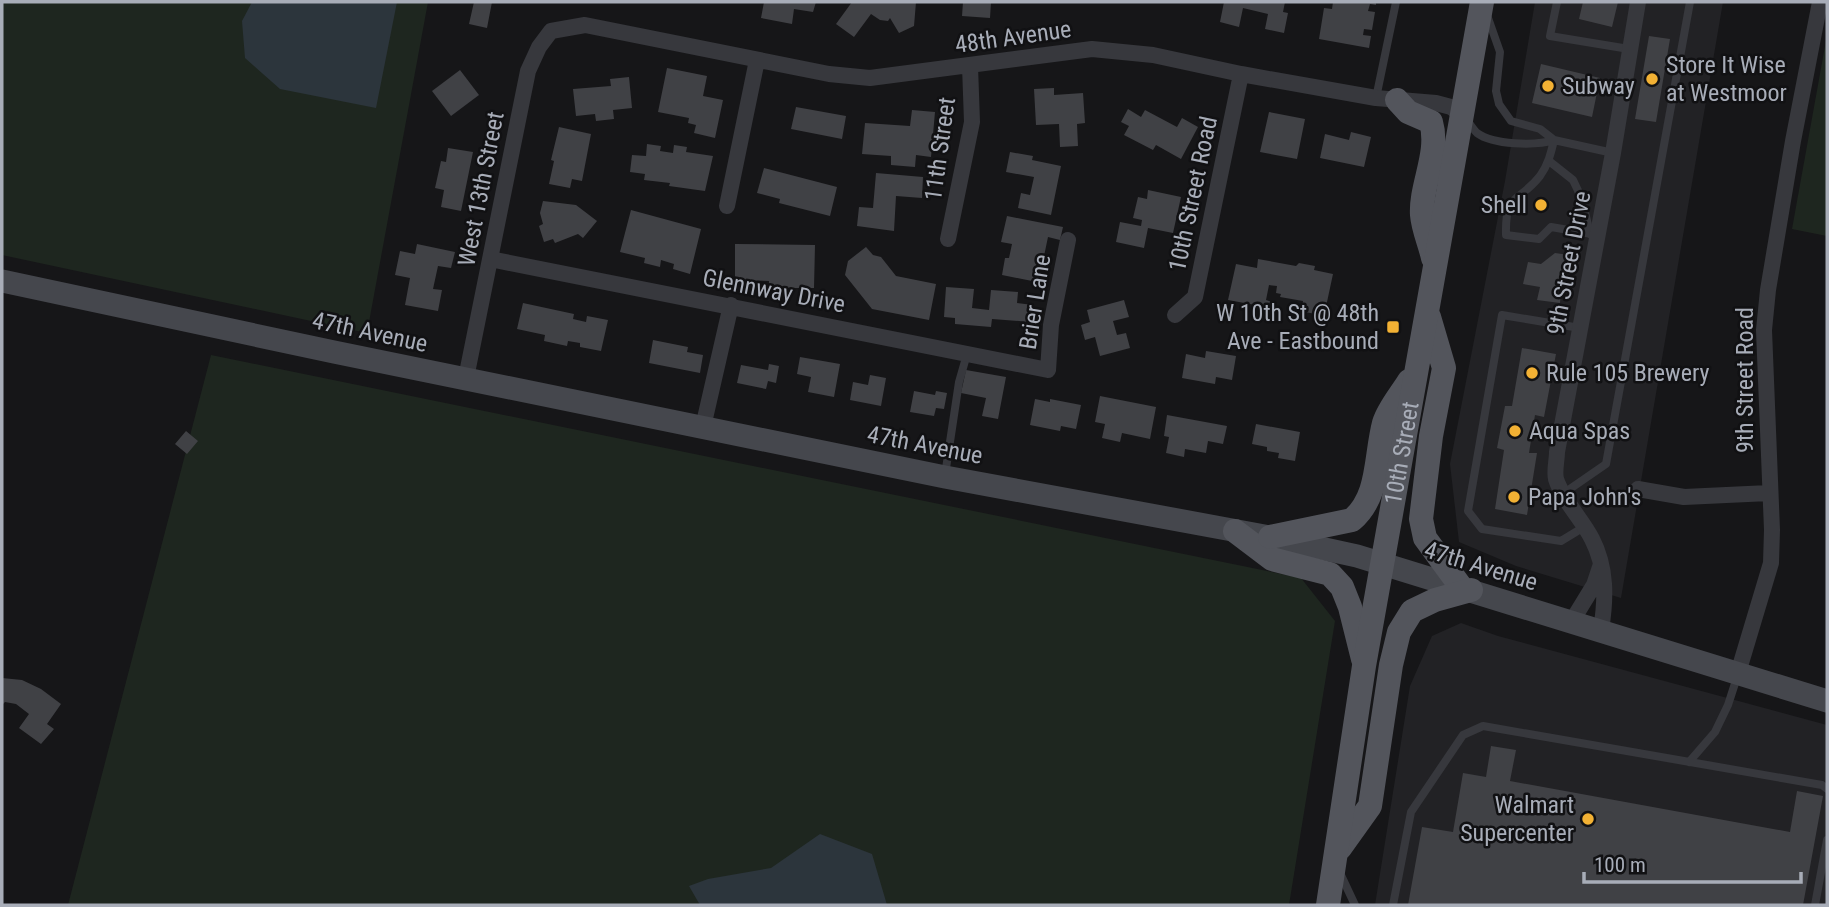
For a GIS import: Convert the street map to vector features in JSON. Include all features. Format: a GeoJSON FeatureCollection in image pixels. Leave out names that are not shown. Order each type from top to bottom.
{"type":"FeatureCollection","features":[{"type":"Feature","properties":{"kind":"main road","name":"10th Street"},"geometry":{"type":"LineString","coordinates":[[1328,905],[1364,666],[1483,2]]}},
{"type":"Feature","properties":{"kind":"main road"},"geometry":{"type":"LineString","coordinates":[[1387,99],[1431,122],[1433,151],[1422,214],[1435,265]]}},
{"type":"Feature","properties":{"kind":"main road","name":"47th Avenue"},"geometry":{"type":"LineString","coordinates":[[2,281],[945,477],[1270,537],[1384,563],[1827,701]]}},
{"type":"Feature","properties":{"kind":"main road"},"geometry":{"type":"LineString","coordinates":[[1336,857],[1370,806],[1391,665],[1399,632],[1412,611],[1466,589],[1425,538],[1421,519],[1431,436],[1444,368],[1427,310]]}},
{"type":"Feature","properties":{"kind":"main road"},"geometry":{"type":"LineString","coordinates":[[1270,537],[1352,520],[1362,511],[1372,492],[1385,421],[1417,368]]}},
{"type":"Feature","properties":{"kind":"main road"},"geometry":{"type":"LineString","coordinates":[[1235,531],[1272,559],[1330,574],[1342,587],[1350,607],[1364,666]]}},
{"type":"Feature","properties":{"kind":"street","name":"9th Street Drive"},"geometry":{"type":"LineString","coordinates":[[1601,630],[1606,597],[1601,565],[1593,540],[1556,477],[1557,452],[1594,235],[1613,153],[1638,2]]}},
{"type":"Feature","properties":{"kind":"street","name":"9th Street Road"},"geometry":{"type":"LineString","coordinates":[[1738,674],[1771,563],[1764,330],[1793,141],[1820,2]]}},
{"type":"Feature","properties":{"kind":"street","name":"48th Avenue"},"geometry":{"type":"LineString","coordinates":[[567,27],[585,25],[830,74],[870,78],[1092,49],[1153,55],[1241,74],[1387,99],[1436,103],[1451,107],[1462,115]]}},
{"type":"Feature","properties":{"kind":"street","name":"West 13th Street"},"geometry":{"type":"LineString","coordinates":[[466,378],[528,71],[539,47],[551,31],[567,27]]}},
{"type":"Feature","properties":{"kind":"street"},"geometry":{"type":"LineString","coordinates":[[727,206],[757,60]]}},
{"type":"Feature","properties":{"kind":"street","name":"11th Street"},"geometry":{"type":"LineString","coordinates":[[948,239],[972,122],[970,66]]}},
{"type":"Feature","properties":{"kind":"street","name":"10th Street Road"},"geometry":{"type":"LineString","coordinates":[[1175,316],[1195,297],[1241,74]]}},
{"type":"Feature","properties":{"kind":"street","name":"Brier Lane"},"geometry":{"type":"LineString","coordinates":[[1048,370],[1051,325],[1068,240]]}},
{"type":"Feature","properties":{"kind":"street","name":"Glennway Drive"},"geometry":{"type":"LineString","coordinates":[[490,258],[1048,370]]}},
{"type":"Feature","properties":{"kind":"street"},"geometry":{"type":"LineString","coordinates":[[703,427],[732,306]]}},
{"type":"Feature","properties":{"kind":"street"},"geometry":{"type":"LineString","coordinates":[[1637,489],[1684,497],[1769,493]]}},
{"type":"Feature","properties":{"kind":"street"},"geometry":{"type":"LineString","coordinates":[[1572,621],[1594,585],[1601,565]]}},
{"type":"Feature","properties":{"kind":"lane"},"geometry":{"type":"LineString","coordinates":[[1387,99],[1396,2]]}},
{"type":"Feature","properties":{"kind":"lane"},"geometry":{"type":"LineString","coordinates":[[1483,2],[1500,52],[1496,92],[1499,104],[1511,121],[1540,130],[1554,140],[1613,153]]}},
{"type":"Feature","properties":{"kind":"lane"},"geometry":{"type":"LineString","coordinates":[[1557,2],[1550,36],[1629,49]]}},
{"type":"Feature","properties":{"kind":"lane"},"geometry":{"type":"LineString","coordinates":[[1564,493],[1606,464],[1690,2]]}},
{"type":"Feature","properties":{"kind":"lane"},"geometry":{"type":"LineString","coordinates":[[1462,115],[1478,133],[1493,140],[1540,144],[1554,140]]}},
{"type":"Feature","properties":{"kind":"lane"},"geometry":{"type":"LineString","coordinates":[[1549,161],[1573,180],[1594,235],[1551,227],[1539,239],[1506,235],[1508,204],[1539,177],[1549,161],[1554,140]]}},
{"type":"Feature","properties":{"kind":"lane"},"geometry":{"type":"LineString","coordinates":[[1580,328],[1502,315],[1468,511],[1482,529],[1560,541],[1584,527]]}},
{"type":"Feature","properties":{"kind":"lane"},"geometry":{"type":"LineString","coordinates":[[945,477],[959,382],[967,354]]}},
{"type":"Feature","properties":{"kind":"lane"},"geometry":{"type":"LineString","coordinates":[[1689,762],[1715,732],[1728,705],[1738,674]]}},
{"type":"Feature","properties":{"kind":"lane"},"geometry":{"type":"LineString","coordinates":[[1393,905],[1411,812],[1463,735],[1483,726],[1822,785],[1827,789]]}},
{"type":"Feature","properties":{"kind":"lane"},"geometry":{"type":"LineString","coordinates":[[1815,905],[1827,840]]}},
{"type":"Feature","properties":{"kind":"lane"},"geometry":{"type":"LineString","coordinates":[[1336,857],[1355,905]]}},
{"type":"Feature","properties":{"kind":"shaded area"},"geometry":{"type":"Polygon","coordinates":[[[2,2],[428,2],[367,333],[2,255],[2,2]]]}},
{"type":"Feature","properties":{"kind":"shaded area"},"geometry":{"type":"Polygon","coordinates":[[[252,2],[397,2],[376,108],[280,89],[245,58],[242,21],[252,2]]]}},
{"type":"Feature","properties":{"kind":"shaded area"},"geometry":{"type":"Polygon","coordinates":[[[1535,2],[1723,2],[1621,598],[1516,566],[1459,542],[1450,464],[1505,181],[1535,2]]]}},
{"type":"Feature","properties":{"kind":"shaded area"},"geometry":{"type":"Polygon","coordinates":[[[1827,35],[1827,236],[1792,229],[1827,35]]]}},
{"type":"Feature","properties":{"kind":"shaded area"},"geometry":{"type":"Polygon","coordinates":[[[211,355],[1301,578],[1335,621],[1289,905],[68,905],[211,355]]]}},
{"type":"Feature","properties":{"kind":"shaded area"},"geometry":{"type":"Polygon","coordinates":[[[1461,623],[1498,636],[1827,725],[1827,905],[1375,905],[1410,686],[1432,636],[1461,623]]]}},
{"type":"Feature","properties":{"kind":"shaded area"},"geometry":{"type":"Polygon","coordinates":[[[820,834],[872,854],[887,905],[700,905],[689,886],[708,879],[771,868],[820,834]]]}},
{"type":"Feature","properties":{"kind":"building"},"geometry":{"type":"Polygon","coordinates":[[[474,2],[492,2],[487,28],[469,24],[474,2]]]}},
{"type":"Feature","properties":{"kind":"building"},"geometry":{"type":"Polygon","coordinates":[[[764,2],[816,2],[813,12],[794,9],[792,24],[761,18],[764,2]]]}},
{"type":"Feature","properties":{"kind":"building"},"geometry":{"type":"Polygon","coordinates":[[[852,2],[916,2],[914,26],[899,33],[890,18],[888,21],[880,20],[871,14],[854,37],[836,24],[852,2]]]}},
{"type":"Feature","properties":{"kind":"building"},"geometry":{"type":"Polygon","coordinates":[[[963,2],[991,2],[990,18],[962,16],[963,2]]]}},
{"type":"Feature","properties":{"kind":"building"},"geometry":{"type":"Polygon","coordinates":[[[1224,2],[1285,2],[1283,12],[1288,13],[1284,33],[1265,29],[1268,14],[1243,8],[1239,27],[1220,22],[1224,2]]]}},
{"type":"Feature","properties":{"kind":"building"},"geometry":{"type":"Polygon","coordinates":[[[1333,2],[1376,2],[1376,5],[1370,4],[1368,11],[1375,12],[1372,30],[1364,29],[1363,35],[1371,36],[1369,48],[1319,39],[1324,8],[1332,9],[1333,2]]]}},
{"type":"Feature","properties":{"kind":"building"},"geometry":{"type":"Polygon","coordinates":[[[1583,2],[1618,2],[1612,27],[1579,19],[1583,2]]]}},
{"type":"Feature","properties":{"kind":"building","name":"Store It Wise at Westmoor"},"geometry":{"type":"Polygon","coordinates":[[[1649,36],[1670,39],[1656,122],[1635,119],[1649,36]]]}},
{"type":"Feature","properties":{"kind":"building"},"geometry":{"type":"Polygon","coordinates":[[[1541,64],[1600,78],[1592,117],[1532,103],[1541,64]]]}},
{"type":"Feature","properties":{"kind":"building"},"geometry":{"type":"Polygon","coordinates":[[[667,68],[707,76],[703,96],[723,100],[715,138],[694,133],[696,125],[688,123],[689,118],[658,112],[667,68]]]}},
{"type":"Feature","properties":{"kind":"building"},"geometry":{"type":"Polygon","coordinates":[[[460,70],[479,95],[451,116],[432,91],[460,70]]]}},
{"type":"Feature","properties":{"kind":"building"},"geometry":{"type":"Polygon","coordinates":[[[629,77],[632,108],[613,110],[614,119],[596,121],[595,114],[576,116],[573,89],[611,86],[610,79],[629,77]]]}},
{"type":"Feature","properties":{"kind":"building"},"geometry":{"type":"Polygon","coordinates":[[[1054,88],[1054,95],[1083,93],[1085,123],[1077,124],[1078,146],[1060,147],[1059,124],[1036,125],[1034,89],[1054,88]]]}},
{"type":"Feature","properties":{"kind":"building"},"geometry":{"type":"Polygon","coordinates":[[[796,107],[846,116],[842,139],[791,129],[796,107]]]}},
{"type":"Feature","properties":{"kind":"building"},"geometry":{"type":"Polygon","coordinates":[[[1128,109],[1141,117],[1145,110],[1177,127],[1182,118],[1198,127],[1181,159],[1156,145],[1153,150],[1124,135],[1129,126],[1121,122],[1128,109]]]}},
{"type":"Feature","properties":{"kind":"building"},"geometry":{"type":"Polygon","coordinates":[[[912,110],[935,112],[931,157],[916,155],[915,167],[891,165],[891,156],[862,154],[865,123],[910,126],[912,110]]]}},
{"type":"Feature","properties":{"kind":"building"},"geometry":{"type":"Polygon","coordinates":[[[1269,112],[1305,119],[1297,159],[1260,152],[1269,112]]]}},
{"type":"Feature","properties":{"kind":"building"},"geometry":{"type":"Polygon","coordinates":[[[559,127],[591,134],[582,181],[572,179],[570,188],[549,184],[554,161],[551,160],[559,127]]]}},
{"type":"Feature","properties":{"kind":"building"},"geometry":{"type":"Polygon","coordinates":[[[1351,132],[1371,137],[1364,167],[1320,158],[1325,134],[1349,140],[1351,132]]]}},
{"type":"Feature","properties":{"kind":"building"},"geometry":{"type":"Polygon","coordinates":[[[647,144],[661,146],[660,151],[673,153],[674,145],[687,147],[686,152],[713,156],[705,191],[644,180],[645,174],[630,172],[632,155],[646,156],[647,144]]]}},
{"type":"Feature","properties":{"kind":"building"},"geometry":{"type":"Polygon","coordinates":[[[448,148],[473,152],[461,211],[441,207],[444,190],[435,188],[441,161],[446,162],[448,148]]]}},
{"type":"Feature","properties":{"kind":"building"},"geometry":{"type":"Polygon","coordinates":[[[1010,152],[1033,156],[1032,160],[1061,166],[1051,215],[1018,208],[1021,193],[1030,195],[1034,177],[1006,172],[1010,152]]]}},
{"type":"Feature","properties":{"kind":"building"},"geometry":{"type":"Polygon","coordinates":[[[764,168],[837,187],[830,216],[779,203],[780,199],[757,193],[764,168]]]}},
{"type":"Feature","properties":{"kind":"building"},"geometry":{"type":"Polygon","coordinates":[[[876,173],[923,177],[922,198],[896,196],[894,231],[857,226],[859,207],[873,208],[876,173]]]}},
{"type":"Feature","properties":{"kind":"building"},"geometry":{"type":"Polygon","coordinates":[[[1148,190],[1181,197],[1173,233],[1148,228],[1144,248],[1116,242],[1120,222],[1141,226],[1142,220],[1133,218],[1138,197],[1147,199],[1148,190]]]}},
{"type":"Feature","properties":{"kind":"building"},"geometry":{"type":"Polygon","coordinates":[[[543,201],[576,205],[597,221],[583,238],[578,234],[555,243],[553,239],[544,242],[539,226],[543,224],[540,213],[543,201]]]}},
{"type":"Feature","properties":{"kind":"building"},"geometry":{"type":"Polygon","coordinates":[[[631,210],[701,229],[690,274],[673,269],[674,264],[661,260],[660,267],[644,263],[645,258],[620,252],[631,210]]]}},
{"type":"Feature","properties":{"kind":"building"},"geometry":{"type":"Polygon","coordinates":[[[1007,216],[1063,227],[1060,240],[1048,237],[1043,261],[1047,261],[1042,283],[1002,275],[1005,258],[1009,258],[1012,244],[1001,242],[1007,216]]]}},
{"type":"Feature","properties":{"kind":"building"},"geometry":{"type":"Polygon","coordinates":[[[417,244],[455,252],[451,268],[438,266],[433,289],[442,290],[438,311],[405,305],[410,278],[395,275],[400,251],[415,254],[417,244]]]}},
{"type":"Feature","properties":{"kind":"building"},"geometry":{"type":"Polygon","coordinates":[[[735,244],[815,245],[814,288],[769,288],[769,281],[735,280],[735,244]]]}},
{"type":"Feature","properties":{"kind":"building"},"geometry":{"type":"Polygon","coordinates":[[[866,247],[873,255],[881,257],[896,276],[936,284],[929,320],[872,309],[845,275],[848,261],[866,247]]]}},
{"type":"Feature","properties":{"kind":"building"},"geometry":{"type":"Polygon","coordinates":[[[1555,253],[1576,256],[1569,293],[1561,292],[1560,303],[1537,300],[1540,287],[1523,284],[1528,262],[1541,264],[1555,253]]]}},
{"type":"Feature","properties":{"kind":"building"},"geometry":{"type":"Polygon","coordinates":[[[1258,259],[1296,266],[1299,263],[1315,266],[1314,270],[1333,274],[1324,316],[1301,311],[1303,301],[1280,297],[1281,294],[1276,293],[1277,286],[1269,285],[1266,300],[1272,302],[1269,315],[1259,313],[1261,306],[1228,300],[1236,264],[1257,268],[1258,259]]]}},
{"type":"Feature","properties":{"kind":"building"},"geometry":{"type":"Polygon","coordinates":[[[946,287],[974,289],[972,308],[989,310],[991,290],[1018,292],[1017,303],[1033,305],[1031,322],[992,319],[991,327],[955,324],[955,318],[944,317],[946,287]]]}},
{"type":"Feature","properties":{"kind":"building"},"geometry":{"type":"Polygon","coordinates":[[[1124,300],[1129,317],[1113,321],[1117,335],[1126,333],[1130,348],[1100,356],[1095,337],[1085,340],[1081,325],[1090,322],[1087,310],[1124,300]]]}},
{"type":"Feature","properties":{"kind":"building"},"geometry":{"type":"Polygon","coordinates":[[[523,303],[574,314],[573,319],[586,322],[587,316],[608,320],[601,351],[580,347],[580,343],[568,341],[567,346],[544,341],[545,335],[517,329],[523,303]]]}},
{"type":"Feature","properties":{"kind":"building"},"geometry":{"type":"Polygon","coordinates":[[[653,340],[688,347],[687,352],[703,355],[700,373],[649,363],[653,340]]]}},
{"type":"Feature","properties":{"kind":"building"},"geometry":{"type":"Polygon","coordinates":[[[1522,348],[1556,354],[1544,417],[1535,415],[1529,453],[1537,453],[1527,515],[1495,509],[1504,450],[1497,448],[1505,406],[1512,406],[1522,348]]]}},
{"type":"Feature","properties":{"kind":"building"},"geometry":{"type":"Polygon","coordinates":[[[1206,351],[1236,356],[1232,380],[1216,377],[1215,384],[1182,378],[1186,354],[1205,358],[1206,351]]]}},
{"type":"Feature","properties":{"kind":"building"},"geometry":{"type":"Polygon","coordinates":[[[800,357],[840,364],[834,397],[808,392],[811,377],[797,374],[800,357]]]}},
{"type":"Feature","properties":{"kind":"building"},"geometry":{"type":"Polygon","coordinates":[[[769,364],[779,366],[776,383],[768,381],[766,389],[737,383],[741,365],[768,370],[769,364]]]}},
{"type":"Feature","properties":{"kind":"building"},"geometry":{"type":"Polygon","coordinates":[[[966,370],[1006,377],[998,419],[982,416],[986,398],[961,393],[966,370]]]}},
{"type":"Feature","properties":{"kind":"building"},"geometry":{"type":"Polygon","coordinates":[[[870,375],[886,378],[881,406],[850,400],[853,382],[868,385],[870,375]]]}},
{"type":"Feature","properties":{"kind":"building"},"geometry":{"type":"Polygon","coordinates":[[[914,391],[935,395],[936,391],[947,393],[944,409],[936,408],[934,416],[910,412],[914,391]]]}},
{"type":"Feature","properties":{"kind":"building"},"geometry":{"type":"Polygon","coordinates":[[[1100,396],[1156,407],[1150,439],[1122,433],[1120,442],[1102,438],[1105,424],[1095,422],[1100,396]]]}},
{"type":"Feature","properties":{"kind":"building"},"geometry":{"type":"Polygon","coordinates":[[[1035,399],[1081,405],[1076,429],[1061,426],[1060,431],[1030,425],[1035,399]]]}},
{"type":"Feature","properties":{"kind":"building"},"geometry":{"type":"Polygon","coordinates":[[[1167,415],[1227,426],[1223,444],[1208,441],[1206,453],[1185,449],[1184,457],[1166,453],[1169,437],[1164,436],[1167,415]]]}},
{"type":"Feature","properties":{"kind":"building"},"geometry":{"type":"Polygon","coordinates":[[[1256,424],[1300,432],[1295,461],[1278,458],[1279,453],[1252,444],[1256,424]]]}},
{"type":"Feature","properties":{"kind":"building"},"geometry":{"type":"Polygon","coordinates":[[[186,431],[198,441],[187,454],[175,444],[186,431]]]}},
{"type":"Feature","properties":{"kind":"building"},"geometry":{"type":"Polygon","coordinates":[[[2,678],[22,680],[41,689],[61,704],[47,724],[54,729],[41,744],[19,728],[29,714],[16,704],[5,702],[2,705],[2,678]]]}},
{"type":"Feature","properties":{"kind":"building","name":"Walmart Supercenter"},"geometry":{"type":"Polygon","coordinates":[[[1491,746],[1516,750],[1510,781],[1790,832],[1797,791],[1823,796],[1803,905],[1408,905],[1422,827],[1453,832],[1463,773],[1486,777],[1491,746]]]}},
{"type":"Feature","properties":{"kind":"place","name":"Store It Wise at Westmoor"},"geometry":{"type":"Point","coordinates":[1652,79]}},
{"type":"Feature","properties":{"kind":"place","name":"Subway"},"geometry":{"type":"Point","coordinates":[1548,86]}},
{"type":"Feature","properties":{"kind":"place","name":"Shell"},"geometry":{"type":"Point","coordinates":[1541,205]}},
{"type":"Feature","properties":{"kind":"place","name":"W 10th St @ 48th Ave - Eastbound"},"geometry":{"type":"Point","coordinates":[1393,327]}},
{"type":"Feature","properties":{"kind":"place","name":"Rule 105 Brewery"},"geometry":{"type":"Point","coordinates":[1532,373]}},
{"type":"Feature","properties":{"kind":"place","name":"Aqua Spas"},"geometry":{"type":"Point","coordinates":[1515,431]}},
{"type":"Feature","properties":{"kind":"place","name":"Papa John's"},"geometry":{"type":"Point","coordinates":[1514,497]}},
{"type":"Feature","properties":{"kind":"place","name":"Walmart Supercenter"},"geometry":{"type":"Point","coordinates":[1588,819]}}]}
